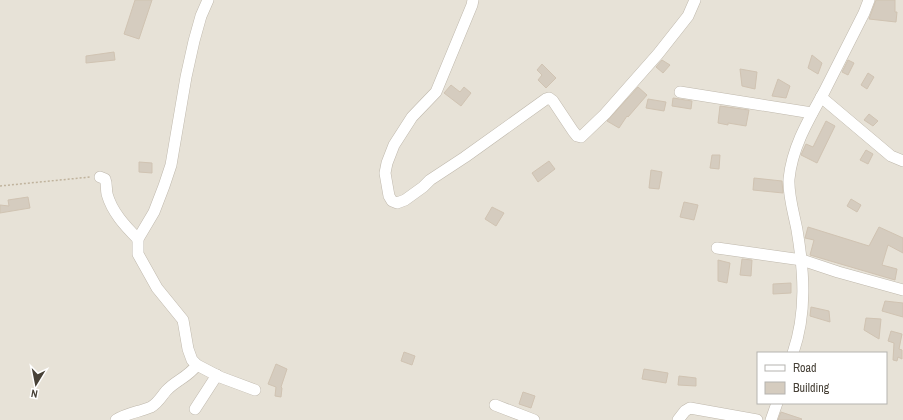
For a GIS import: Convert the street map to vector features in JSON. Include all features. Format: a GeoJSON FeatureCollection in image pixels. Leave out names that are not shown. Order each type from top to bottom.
{"type":"FeatureCollection","features":[{"type":"Feature","properties":{"kind":"street"},"geometry":{"type":"LineString","coordinates":[[208,0],[201,16],[192,48],[186,76],[176,142],[169,172],[154,212],[138,239],[138,254],[157,288],[183,320],[188,349],[192,360],[197,365],[217,375],[255,390]]}},
{"type":"Feature","properties":{"kind":"street"},"geometry":{"type":"LineString","coordinates":[[473,0],[436,92],[412,117],[394,145],[387,163],[385,173],[389,196],[392,201],[397,203],[405,200],[430,180],[465,158],[546,99],[549,98],[553,100],[573,131],[577,136],[581,137],[624,93],[658,54],[688,16],[695,0]]}},
{"type":"Feature","properties":{"kind":"street"},"geometry":{"type":"LineString","coordinates":[[793,352],[799,333],[803,303],[802,260],[789,181],[793,157],[797,144],[812,113],[864,13],[869,0]]}},
{"type":"Feature","properties":{"kind":"street"},"geometry":{"type":"LineString","coordinates":[[680,92],[812,113]]}},
{"type":"Feature","properties":{"kind":"street"},"geometry":{"type":"LineString","coordinates":[[821,97],[891,156],[903,161]]}},
{"type":"Feature","properties":{"kind":"street"},"geometry":{"type":"LineString","coordinates":[[100,177],[105,179],[108,196],[115,211],[126,227],[138,239]]}},
{"type":"Feature","properties":{"kind":"street"},"geometry":{"type":"LineString","coordinates":[[717,248],[802,260],[903,290]]}},
{"type":"Feature","properties":{"kind":"street"},"geometry":{"type":"LineString","coordinates":[[116,420],[124,415],[155,404],[166,390],[192,373],[197,365]]}},
{"type":"Feature","properties":{"kind":"street"},"geometry":{"type":"LineString","coordinates":[[195,408],[217,375]]}},
{"type":"Feature","properties":{"kind":"street"},"geometry":{"type":"LineString","coordinates":[[771,420],[777,404]]}},
{"type":"Feature","properties":{"kind":"street"},"geometry":{"type":"LineString","coordinates":[[495,405],[534,420]]}},
{"type":"Feature","properties":{"kind":"street"},"geometry":{"type":"LineString","coordinates":[[678,420],[685,411],[690,408],[757,420]]}},
{"type":"Feature","properties":{"kind":"path"},"geometry":{"type":"LineString","coordinates":[[0,186],[100,177]]}},
{"type":"Feature","properties":{"kind":"shaded area"},"geometry":{"type":"Polygon","coordinates":[[[0,0],[903,0],[903,420],[0,420],[0,0]]]}},
{"type":"Feature","properties":{"kind":"building"},"geometry":{"type":"Polygon","coordinates":[[[135,0],[152,0],[139,39],[124,34],[135,0]]]}},
{"type":"Feature","properties":{"kind":"building"},"geometry":{"type":"Polygon","coordinates":[[[876,0],[895,0],[895,12],[897,12],[896,22],[869,19],[876,0]]]}},
{"type":"Feature","properties":{"kind":"building"},"geometry":{"type":"Polygon","coordinates":[[[114,52],[115,60],[86,63],[86,56],[114,52]]]}},
{"type":"Feature","properties":{"kind":"building"},"geometry":{"type":"Polygon","coordinates":[[[812,55],[822,63],[818,74],[808,68],[812,55]]]}},
{"type":"Feature","properties":{"kind":"building"},"geometry":{"type":"Polygon","coordinates":[[[662,60],[670,65],[663,73],[656,67],[662,60]]]}},
{"type":"Feature","properties":{"kind":"building"},"geometry":{"type":"Polygon","coordinates":[[[848,60],[854,63],[848,75],[842,72],[848,60]]]}},
{"type":"Feature","properties":{"kind":"building"},"geometry":{"type":"Polygon","coordinates":[[[542,64],[556,78],[546,88],[538,80],[542,75],[537,70],[542,64]]]}},
{"type":"Feature","properties":{"kind":"building"},"geometry":{"type":"Polygon","coordinates":[[[740,69],[757,72],[755,89],[742,86],[740,69]]]}},
{"type":"Feature","properties":{"kind":"building"},"geometry":{"type":"Polygon","coordinates":[[[868,73],[874,77],[867,89],[861,85],[868,73]]]}},
{"type":"Feature","properties":{"kind":"building"},"geometry":{"type":"Polygon","coordinates":[[[778,79],[790,86],[786,98],[772,96],[778,79]]]}},
{"type":"Feature","properties":{"kind":"building"},"geometry":{"type":"Polygon","coordinates":[[[451,85],[460,92],[464,87],[471,93],[461,106],[444,93],[451,85]]]}},
{"type":"Feature","properties":{"kind":"building"},"geometry":{"type":"Polygon","coordinates":[[[638,87],[647,95],[628,117],[627,116],[619,128],[607,121],[638,87]]]}},
{"type":"Feature","properties":{"kind":"building"},"geometry":{"type":"Polygon","coordinates":[[[673,98],[692,101],[691,109],[672,106],[673,98]]]}},
{"type":"Feature","properties":{"kind":"building"},"geometry":{"type":"Polygon","coordinates":[[[648,99],[666,102],[664,111],[646,108],[648,99]]]}},
{"type":"Feature","properties":{"kind":"building"},"geometry":{"type":"Polygon","coordinates":[[[720,106],[749,110],[746,126],[718,123],[720,106]]]}},
{"type":"Feature","properties":{"kind":"building"},"geometry":{"type":"Polygon","coordinates":[[[869,114],[878,121],[873,126],[864,120],[869,114]]]}},
{"type":"Feature","properties":{"kind":"building"},"geometry":{"type":"Polygon","coordinates":[[[826,121],[835,126],[817,163],[801,155],[806,144],[813,147],[826,121]]]}},
{"type":"Feature","properties":{"kind":"building"},"geometry":{"type":"Polygon","coordinates":[[[866,150],[873,154],[868,164],[860,160],[866,150]]]}},
{"type":"Feature","properties":{"kind":"building"},"geometry":{"type":"Polygon","coordinates":[[[712,155],[720,155],[719,169],[710,168],[712,155]]]}},
{"type":"Feature","properties":{"kind":"building"},"geometry":{"type":"Polygon","coordinates":[[[549,161],[555,169],[538,182],[532,173],[549,161]]]}},
{"type":"Feature","properties":{"kind":"building"},"geometry":{"type":"Polygon","coordinates":[[[139,162],[152,163],[152,173],[139,172],[139,162]]]}},
{"type":"Feature","properties":{"kind":"building"},"geometry":{"type":"Polygon","coordinates":[[[651,170],[662,172],[659,189],[649,188],[651,170]]]}},
{"type":"Feature","properties":{"kind":"building"},"geometry":{"type":"Polygon","coordinates":[[[754,178],[782,181],[783,193],[753,190],[754,178]]]}},
{"type":"Feature","properties":{"kind":"building"},"geometry":{"type":"Polygon","coordinates":[[[28,197],[30,208],[0,213],[0,205],[9,206],[8,200],[28,197]]]}},
{"type":"Feature","properties":{"kind":"building"},"geometry":{"type":"Polygon","coordinates":[[[851,199],[861,205],[857,212],[847,206],[851,199]]]}},
{"type":"Feature","properties":{"kind":"building"},"geometry":{"type":"Polygon","coordinates":[[[684,202],[698,205],[694,220],[680,217],[684,202]]]}},
{"type":"Feature","properties":{"kind":"building"},"geometry":{"type":"Polygon","coordinates":[[[492,207],[504,213],[496,226],[485,219],[492,207]]]}},
{"type":"Feature","properties":{"kind":"building"},"geometry":{"type":"Polygon","coordinates":[[[808,227],[869,246],[879,227],[903,238],[903,253],[888,245],[882,265],[897,269],[895,280],[810,255],[814,240],[805,238],[808,227]]]}},
{"type":"Feature","properties":{"kind":"building"},"geometry":{"type":"Polygon","coordinates":[[[742,259],[752,260],[751,276],[740,275],[742,259]]]}},
{"type":"Feature","properties":{"kind":"building"},"geometry":{"type":"Polygon","coordinates":[[[718,260],[730,263],[727,283],[718,281],[718,260]]]}},
{"type":"Feature","properties":{"kind":"building"},"geometry":{"type":"Polygon","coordinates":[[[791,283],[791,293],[773,294],[773,284],[791,283]]]}},
{"type":"Feature","properties":{"kind":"building"},"geometry":{"type":"Polygon","coordinates":[[[885,301],[903,303],[903,317],[882,311],[885,301]]]}},
{"type":"Feature","properties":{"kind":"building"},"geometry":{"type":"Polygon","coordinates":[[[811,307],[829,311],[830,322],[810,316],[811,307]]]}},
{"type":"Feature","properties":{"kind":"building"},"geometry":{"type":"Polygon","coordinates":[[[866,318],[881,319],[879,339],[864,330],[866,318]]]}},
{"type":"Feature","properties":{"kind":"building"},"geometry":{"type":"Polygon","coordinates":[[[891,331],[902,334],[899,349],[902,350],[902,359],[898,357],[897,361],[893,360],[894,343],[888,341],[891,331]]]}},
{"type":"Feature","properties":{"kind":"building"},"geometry":{"type":"Polygon","coordinates":[[[404,352],[415,356],[412,365],[401,361],[404,352]]]}},
{"type":"Feature","properties":{"kind":"building"},"geometry":{"type":"Polygon","coordinates":[[[276,364],[287,369],[281,387],[281,397],[275,396],[276,387],[268,384],[276,364]]]}},
{"type":"Feature","properties":{"kind":"building"},"geometry":{"type":"Polygon","coordinates":[[[644,369],[668,373],[666,383],[642,379],[644,369]]]}},
{"type":"Feature","properties":{"kind":"building"},"geometry":{"type":"Polygon","coordinates":[[[679,376],[696,378],[696,386],[678,385],[679,376]]]}},
{"type":"Feature","properties":{"kind":"building"},"geometry":{"type":"Polygon","coordinates":[[[523,392],[535,396],[531,408],[519,404],[523,392]]]}},
{"type":"Feature","properties":{"kind":"building"},"geometry":{"type":"Polygon","coordinates":[[[781,412],[802,419],[778,420],[781,412]]]}}]}
